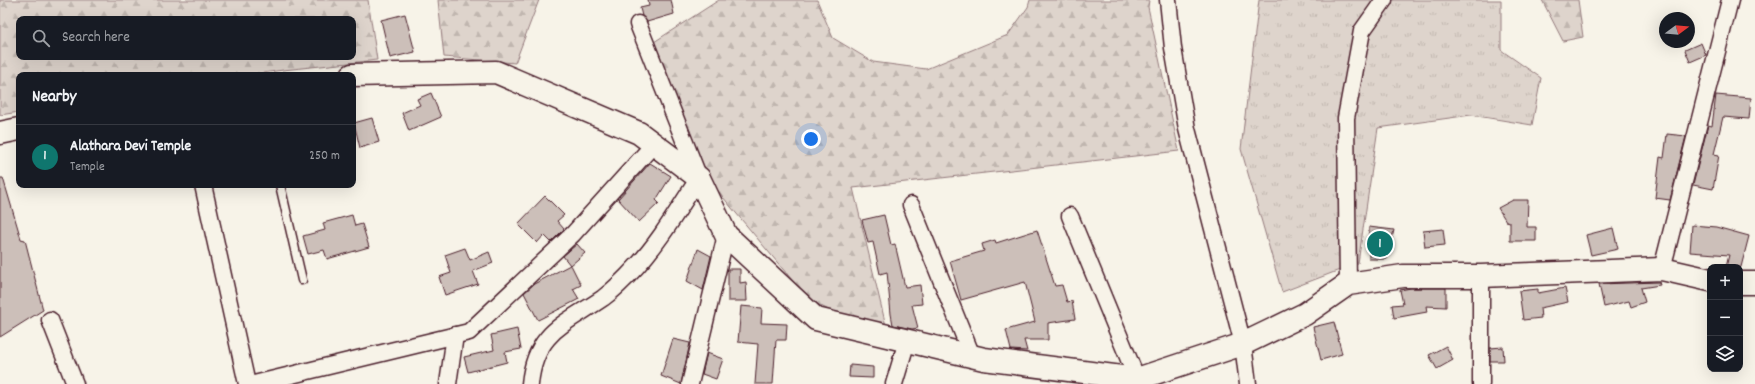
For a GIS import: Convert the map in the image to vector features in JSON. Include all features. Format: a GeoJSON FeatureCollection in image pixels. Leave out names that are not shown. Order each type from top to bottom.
{"type":"FeatureCollection","features":[{"type":"Feature","properties":{"kind":"street"},"geometry":{"type":"LineString","coordinates":[[1168,0],[1173,48],[1187,129],[1243,344],[1248,384]]}},
{"type":"Feature","properties":{"kind":"street"},"geometry":{"type":"LineString","coordinates":[[1348,284],[1346,118],[1362,31],[1384,0]]}},
{"type":"Feature","properties":{"kind":"street"},"geometry":{"type":"LineString","coordinates":[[1662,269],[1730,0]]}},
{"type":"Feature","properties":{"kind":"street"},"geometry":{"type":"LineString","coordinates":[[638,24],[699,178],[726,235],[816,319],[907,341],[972,356],[1085,378],[1150,379],[1243,344],[1305,314],[1348,284],[1403,276],[1481,276],[1662,269],[1707,279]]}},
{"type":"Feature","properties":{"kind":"street"},"geometry":{"type":"LineString","coordinates":[[356,75],[496,72],[639,133],[699,178]]}},
{"type":"Feature","properties":{"kind":"street"},"geometry":{"type":"LineString","coordinates":[[0,133],[16,130]]}},
{"type":"Feature","properties":{"kind":"street"},"geometry":{"type":"LineString","coordinates":[[204,188],[255,384],[469,332],[573,234],[654,144]]}},
{"type":"Feature","properties":{"kind":"street"},"geometry":{"type":"LineString","coordinates":[[530,384],[532,368],[541,345],[560,327],[614,290],[630,274],[661,237],[699,178]]}},
{"type":"Feature","properties":{"kind":"street"},"geometry":{"type":"LineString","coordinates":[[911,205],[972,356]]}},
{"type":"Feature","properties":{"kind":"street"},"geometry":{"type":"LineString","coordinates":[[1070,216],[1150,379]]}},
{"type":"Feature","properties":{"kind":"street"},"geometry":{"type":"LineString","coordinates":[[690,384],[726,235]]}},
{"type":"Feature","properties":{"kind":"street"},"geometry":{"type":"LineString","coordinates":[[1481,276],[1481,384]]}},
{"type":"Feature","properties":{"kind":"street"},"geometry":{"type":"LineString","coordinates":[[1743,283],[1755,283]]}},
{"type":"Feature","properties":{"kind":"street"},"geometry":{"type":"LineString","coordinates":[[50,320],[74,384]]}},
{"type":"Feature","properties":{"kind":"street"},"geometry":{"type":"LineString","coordinates":[[448,384],[456,335]]}},
{"type":"Feature","properties":{"kind":"street"},"geometry":{"type":"LineString","coordinates":[[894,384],[907,341]]}},
{"type":"Feature","properties":{"kind":"lane"},"geometry":{"type":"LineString","coordinates":[[281,188],[302,280]]}},
{"type":"Feature","properties":{"kind":"green space"},"geometry":{"type":"Polygon","coordinates":[[[0,0],[368,0],[377,60],[270,72],[16,72],[16,112],[0,115],[0,0]]]}},
{"type":"Feature","properties":{"kind":"green space"},"geometry":{"type":"Polygon","coordinates":[[[438,0],[539,0],[515,63],[444,57],[438,0]]]}},
{"type":"Feature","properties":{"kind":"green space"},"geometry":{"type":"Polygon","coordinates":[[[719,0],[817,0],[833,38],[873,62],[926,69],[1008,35],[1028,7],[1030,0],[1149,0],[1148,7],[1179,151],[853,188],[886,326],[851,322],[808,299],[699,167],[654,42],[719,0]]]}},
{"type":"Feature","properties":{"kind":"green space"},"geometry":{"type":"Polygon","coordinates":[[[1259,0],[1501,0],[1501,50],[1541,78],[1532,125],[1471,115],[1378,128],[1358,263],[1282,292],[1241,149],[1259,0]]]}},
{"type":"Feature","properties":{"kind":"green space"},"geometry":{"type":"Polygon","coordinates":[[[1542,0],[1578,0],[1583,37],[1563,41],[1542,0]]]}},
{"type":"Feature","properties":{"kind":"building"},"geometry":{"type":"Polygon","coordinates":[[[648,0],[671,0],[674,14],[647,22],[642,16],[640,8],[649,6],[648,0]]]}},
{"type":"Feature","properties":{"kind":"building"},"geometry":{"type":"Polygon","coordinates":[[[405,14],[415,52],[390,58],[381,20],[405,14]]]}},
{"type":"Feature","properties":{"kind":"building"},"geometry":{"type":"Polygon","coordinates":[[[1701,43],[1706,55],[1690,62],[1685,50],[1695,48],[1695,46],[1701,43]]]}},
{"type":"Feature","properties":{"kind":"building"},"geometry":{"type":"Polygon","coordinates":[[[431,93],[441,117],[409,131],[402,113],[420,105],[417,99],[431,93]]]}},
{"type":"Feature","properties":{"kind":"building"},"geometry":{"type":"Polygon","coordinates":[[[1716,95],[1751,98],[1749,119],[1723,117],[1714,154],[1719,155],[1713,189],[1693,185],[1708,125],[1712,126],[1716,95]]]}},
{"type":"Feature","properties":{"kind":"building"},"geometry":{"type":"Polygon","coordinates":[[[372,118],[379,142],[360,148],[356,131],[356,122],[372,118]]]}},
{"type":"Feature","properties":{"kind":"building"},"geometry":{"type":"Polygon","coordinates":[[[1667,134],[1686,136],[1670,200],[1655,198],[1660,157],[1664,158],[1667,134]]]}},
{"type":"Feature","properties":{"kind":"building"},"geometry":{"type":"Polygon","coordinates":[[[650,163],[671,176],[656,200],[659,203],[639,222],[618,199],[650,163]]]}},
{"type":"Feature","properties":{"kind":"building"},"geometry":{"type":"Polygon","coordinates":[[[0,178],[3,178],[21,239],[25,240],[43,310],[0,337],[0,178]]]}},
{"type":"Feature","properties":{"kind":"building"},"geometry":{"type":"Polygon","coordinates":[[[545,196],[564,215],[557,221],[564,229],[551,242],[544,235],[537,243],[518,224],[545,196]]]}},
{"type":"Feature","properties":{"kind":"building"},"geometry":{"type":"Polygon","coordinates":[[[1513,200],[1528,200],[1527,227],[1536,227],[1536,241],[1510,241],[1510,222],[1506,221],[1498,208],[1513,200]]]}},
{"type":"Feature","properties":{"kind":"building"},"geometry":{"type":"Polygon","coordinates":[[[352,215],[355,226],[362,224],[369,247],[327,259],[324,250],[308,254],[303,236],[325,230],[323,223],[352,215]]]}},
{"type":"Feature","properties":{"kind":"building"},"geometry":{"type":"Polygon","coordinates":[[[884,215],[891,245],[895,244],[905,287],[920,285],[922,304],[912,305],[918,328],[912,329],[893,325],[887,272],[880,274],[873,242],[868,243],[862,220],[884,215]]]}},
{"type":"Feature","properties":{"kind":"building"},"geometry":{"type":"Polygon","coordinates":[[[1692,225],[1716,227],[1749,236],[1742,264],[1727,264],[1729,255],[1690,252],[1692,225]]]}},
{"type":"Feature","properties":{"kind":"building"},"geometry":{"type":"Polygon","coordinates":[[[1369,227],[1394,230],[1387,259],[1369,259],[1369,227]]]}},
{"type":"Feature","properties":{"kind":"building"},"geometry":{"type":"Polygon","coordinates":[[[1613,228],[1618,249],[1591,255],[1586,235],[1613,228]]]}},
{"type":"Feature","properties":{"kind":"building"},"geometry":{"type":"Polygon","coordinates":[[[1443,229],[1445,245],[1425,247],[1423,231],[1443,229]]]}},
{"type":"Feature","properties":{"kind":"building"},"geometry":{"type":"Polygon","coordinates":[[[1037,230],[1055,286],[1062,285],[1067,302],[1072,301],[1075,319],[1048,323],[1048,340],[1024,340],[1027,351],[1011,350],[1006,330],[1035,322],[1025,282],[961,300],[950,261],[984,251],[982,244],[995,240],[996,243],[1037,230]]]}},
{"type":"Feature","properties":{"kind":"building"},"geometry":{"type":"Polygon","coordinates":[[[577,244],[585,253],[571,265],[581,285],[573,289],[579,299],[538,320],[524,293],[534,284],[570,265],[563,256],[577,244]]]}},
{"type":"Feature","properties":{"kind":"building"},"geometry":{"type":"Polygon","coordinates":[[[465,248],[470,260],[489,252],[493,263],[473,271],[478,284],[445,295],[439,277],[451,273],[445,255],[465,248]]]}},
{"type":"Feature","properties":{"kind":"building"},"geometry":{"type":"Polygon","coordinates":[[[698,249],[711,256],[703,290],[687,281],[698,249]]]}},
{"type":"Feature","properties":{"kind":"building"},"geometry":{"type":"Polygon","coordinates":[[[728,269],[740,269],[740,283],[746,282],[747,301],[728,301],[728,269]]]}},
{"type":"Feature","properties":{"kind":"building"},"geometry":{"type":"Polygon","coordinates":[[[1659,282],[1660,285],[1641,288],[1645,302],[1631,307],[1629,301],[1604,307],[1599,284],[1659,282]]]}},
{"type":"Feature","properties":{"kind":"building"},"geometry":{"type":"Polygon","coordinates":[[[1411,288],[1446,288],[1446,307],[1426,306],[1427,312],[1394,318],[1392,305],[1403,304],[1400,290],[1411,288]]]}},
{"type":"Feature","properties":{"kind":"building"},"geometry":{"type":"Polygon","coordinates":[[[1565,288],[1568,302],[1540,308],[1541,318],[1523,320],[1519,291],[1538,289],[1538,293],[1565,288]]]}},
{"type":"Feature","properties":{"kind":"building"},"geometry":{"type":"Polygon","coordinates":[[[741,306],[762,308],[761,323],[787,324],[786,340],[776,340],[773,384],[755,384],[758,344],[738,342],[741,306]]]}},
{"type":"Feature","properties":{"kind":"building"},"geometry":{"type":"Polygon","coordinates":[[[1334,322],[1342,354],[1321,360],[1313,327],[1334,322]]]}},
{"type":"Feature","properties":{"kind":"building"},"geometry":{"type":"Polygon","coordinates":[[[517,329],[521,349],[505,352],[507,362],[468,372],[464,357],[494,350],[491,335],[517,329]]]}},
{"type":"Feature","properties":{"kind":"building"},"geometry":{"type":"Polygon","coordinates":[[[673,339],[690,343],[681,384],[661,376],[673,339]]]}},
{"type":"Feature","properties":{"kind":"building"},"geometry":{"type":"Polygon","coordinates":[[[1446,346],[1453,360],[1437,369],[1429,355],[1446,346]]]}},
{"type":"Feature","properties":{"kind":"building"},"geometry":{"type":"Polygon","coordinates":[[[1503,347],[1504,361],[1490,361],[1490,348],[1503,347]]]}},
{"type":"Feature","properties":{"kind":"building"},"geometry":{"type":"Polygon","coordinates":[[[707,353],[723,359],[716,379],[702,374],[707,353]]]}},
{"type":"Feature","properties":{"kind":"building"},"geometry":{"type":"Polygon","coordinates":[[[850,365],[873,367],[873,378],[849,377],[850,365]]]}},
{"type":"Feature","properties":{"kind":"place","name":"Alathara Devi Temple"},"geometry":{"type":"Point","coordinates":[1380,244]}}]}
